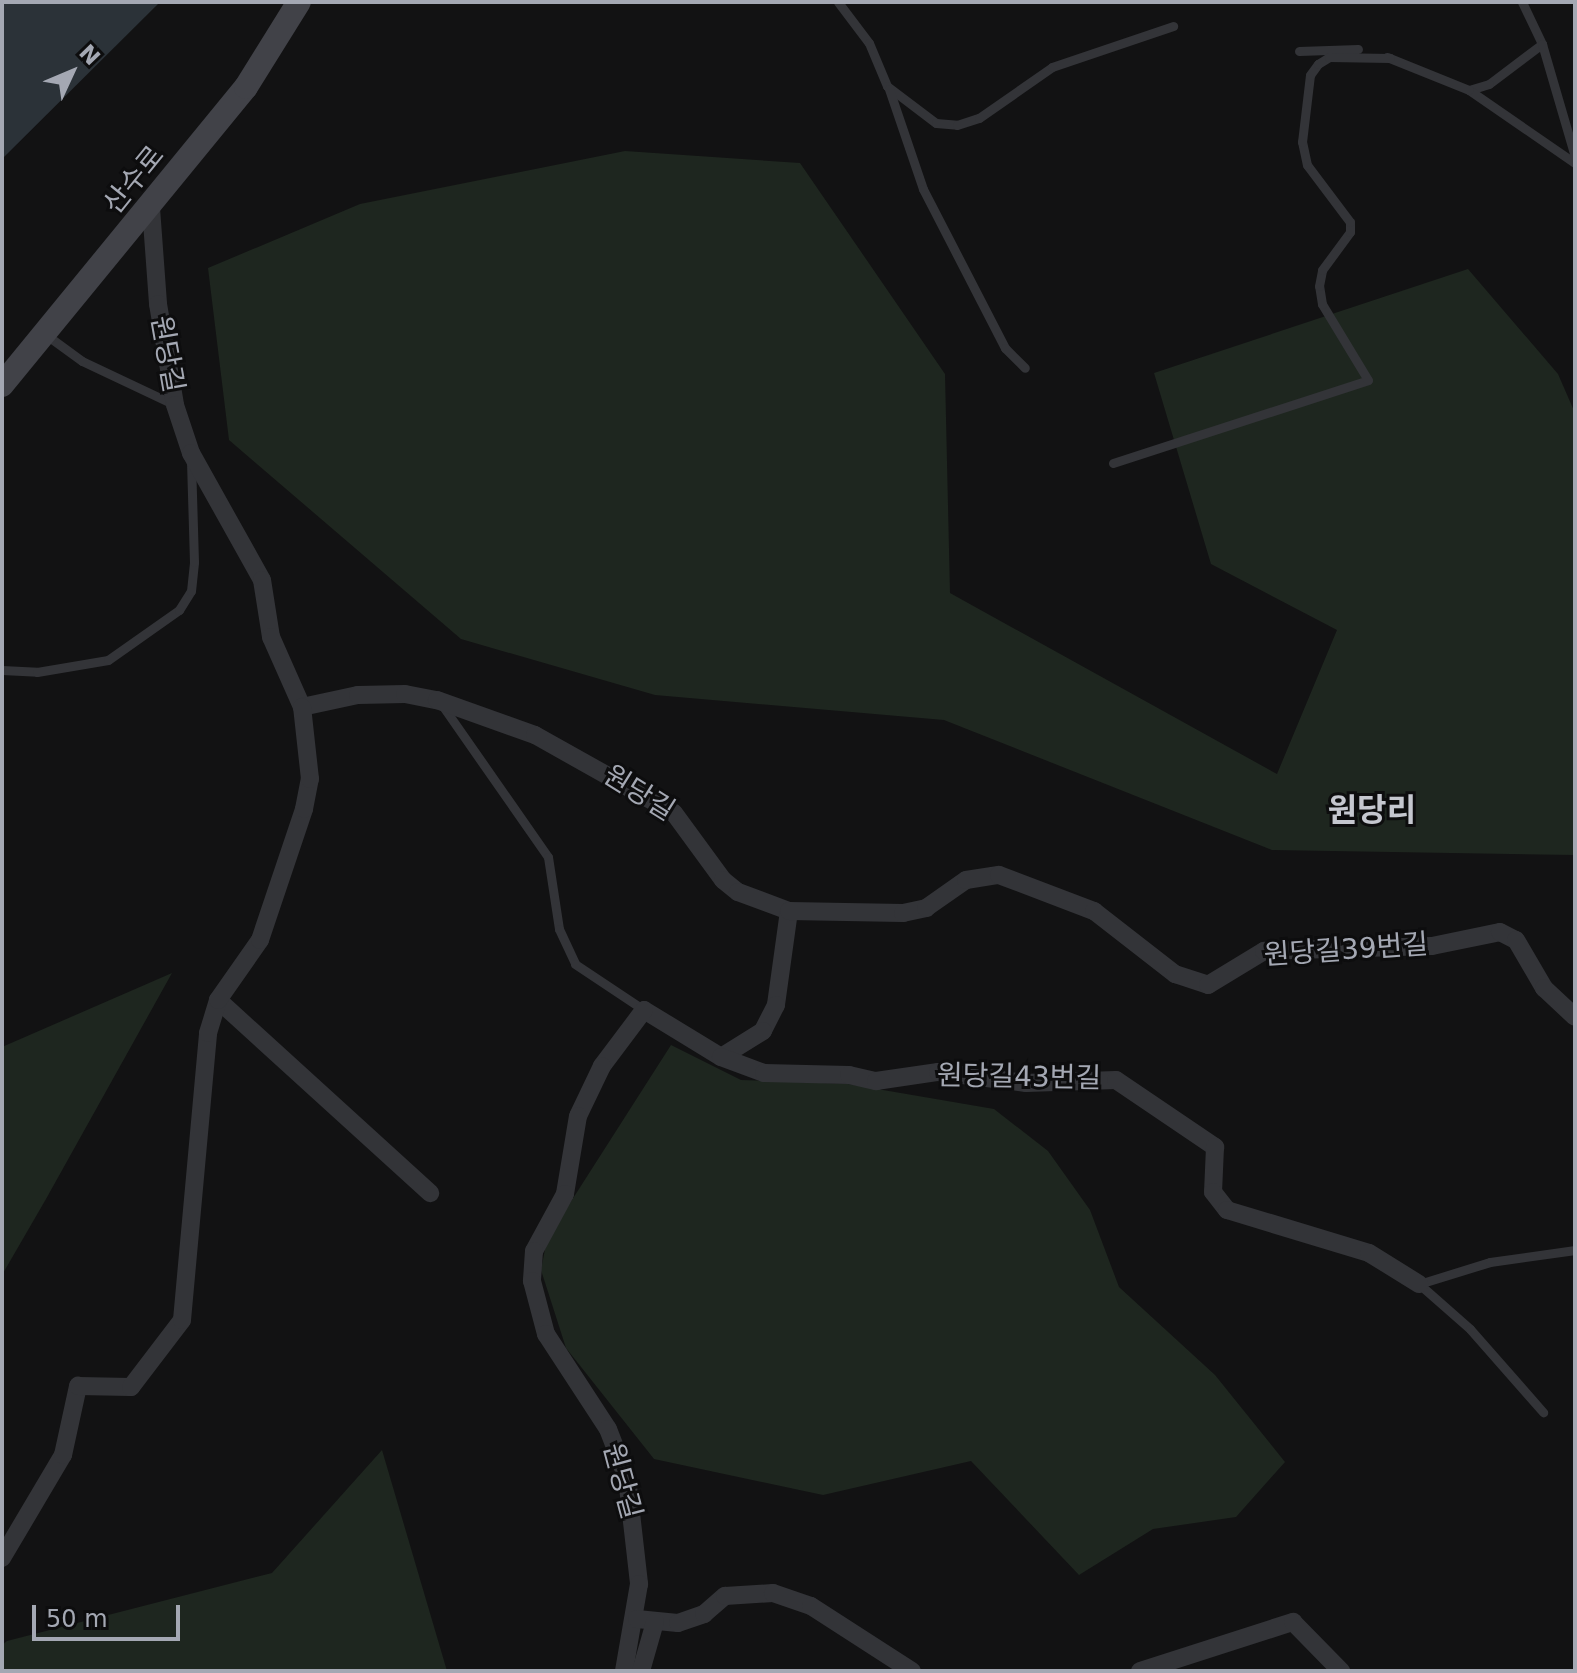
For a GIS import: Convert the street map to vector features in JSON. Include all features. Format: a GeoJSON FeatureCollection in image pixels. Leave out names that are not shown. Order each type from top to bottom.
{"type":"FeatureCollection","features":[{"type":"Feature","properties":{"kind":"main road","name":"산수로"},"geometry":{"type":"LineString","coordinates":[[2,385],[151,208],[246,87],[299,2]]}},
{"type":"Feature","properties":{"kind":"street","name":"원당길"},"geometry":{"type":"LineString","coordinates":[[151,208],[158,304],[175,405],[191,453],[257,570],[271,637],[302,707],[380,693],[437,700],[569,750],[654,800],[687,824],[723,880],[738,892],[789,911]]}},
{"type":"Feature","properties":{"kind":"street"},"geometry":{"type":"LineString","coordinates":[[2,1558],[63,1455],[78,1386],[131,1387],[182,1320],[208,1033],[218,1000],[260,940],[304,809],[310,779],[302,707]]}},
{"type":"Feature","properties":{"kind":"street","name":"원당길39번길"},"geometry":{"type":"LineString","coordinates":[[789,911],[903,913],[926,908],[966,880],[999,875],[1094,911],[1175,974],[1208,985],[1264,951],[1417,948],[1500,932],[1516,940],[1544,988],[1575,1017]]}},
{"type":"Feature","properties":{"kind":"street"},"geometry":{"type":"LineString","coordinates":[[644,1010],[721,1057],[763,1031],[776,1005],[789,911]]}},
{"type":"Feature","properties":{"kind":"street"},"geometry":{"type":"LineString","coordinates":[[218,1000],[430,1193]]}},
{"type":"Feature","properties":{"kind":"street","name":"원당길"},"geometry":{"type":"LineString","coordinates":[[624,1671],[646,1621],[638,1549],[621,1455],[546,1334],[531,1265],[565,1194],[588,1090],[644,1010]]}},
{"type":"Feature","properties":{"kind":"street","name":"원당길43번길"},"geometry":{"type":"LineString","coordinates":[[721,1057],[764,1073],[849,1075],[876,1081],[938,1072],[1026,1083],[1116,1080],[1215,1147],[1213,1192],[1227,1210],[1369,1253],[1419,1284]]}},
{"type":"Feature","properties":{"kind":"street"},"geometry":{"type":"LineString","coordinates":[[641,1671],[646,1621],[691,1621],[725,1596],[740,1591],[773,1593],[811,1606],[912,1671]]}},
{"type":"Feature","properties":{"kind":"street"},"geometry":{"type":"LineString","coordinates":[[1140,1671],[1293,1622],[1341,1671]]}},
{"type":"Feature","properties":{"kind":"lane"},"geometry":{"type":"LineString","coordinates":[[838,2],[869,43],[923,189],[1005,348],[1025,368]]}},
{"type":"Feature","properties":{"kind":"lane"},"geometry":{"type":"LineString","coordinates":[[1522,2],[1542,44],[1575,157]]}},
{"type":"Feature","properties":{"kind":"lane"},"geometry":{"type":"LineString","coordinates":[[887,86],[925,117],[957,125],[979,118],[1052,67],[1173,26]]}},
{"type":"Feature","properties":{"kind":"lane"},"geometry":{"type":"LineString","coordinates":[[1469,90],[1489,84],[1542,44]]}},
{"type":"Feature","properties":{"kind":"lane"},"geometry":{"type":"LineString","coordinates":[[1299,51],[1364,49],[1469,90],[1575,163]]}},
{"type":"Feature","properties":{"kind":"lane"},"geometry":{"type":"LineString","coordinates":[[1113,463],[1368,380],[1322,304],[1319,286],[1322,270],[1350,232],[1350,222],[1307,165],[1302,142],[1310,75],[1318,64],[1329,57],[1390,58]]}},
{"type":"Feature","properties":{"kind":"lane"},"geometry":{"type":"LineString","coordinates":[[45,334],[82,361],[175,405]]}},
{"type":"Feature","properties":{"kind":"lane"},"geometry":{"type":"LineString","coordinates":[[2,670],[37,672],[108,660],[179,610],[191,591],[194,562],[191,453]]}},
{"type":"Feature","properties":{"kind":"lane"},"geometry":{"type":"LineString","coordinates":[[437,700],[548,857],[559,929],[575,964],[644,1010]]}},
{"type":"Feature","properties":{"kind":"lane"},"geometry":{"type":"LineString","coordinates":[[1419,1284],[1490,1262],[1575,1250]]}},
{"type":"Feature","properties":{"kind":"lane"},"geometry":{"type":"LineString","coordinates":[[1419,1284],[1470,1329],[1543,1412]]}},
{"type":"Feature","properties":{"kind":"shaded area"},"geometry":{"type":"Polygon","coordinates":[[[2,2],[160,2],[2,159],[2,2]]]}},
{"type":"Feature","properties":{"kind":"shaded area"},"geometry":{"type":"Polygon","coordinates":[[[625,151],[800,163],[945,374],[950,593],[1277,774],[1337,630],[1211,564],[1154,373],[1468,269],[1558,374],[1575,413],[1575,855],[1272,850],[944,720],[655,695],[461,639],[229,440],[208,268],[360,204],[625,151]]]}},
{"type":"Feature","properties":{"kind":"shaded area"},"geometry":{"type":"Polygon","coordinates":[[[172,973],[46,1199],[2,1275],[2,1047],[172,973]]]}},
{"type":"Feature","properties":{"kind":"shaded area"},"geometry":{"type":"Polygon","coordinates":[[[671,1045],[741,1080],[848,1084],[994,1109],[1048,1151],[1090,1210],[1119,1287],[1215,1375],[1285,1462],[1236,1517],[1153,1529],[1079,1575],[971,1461],[823,1495],[654,1459],[566,1348],[541,1270],[547,1239],[671,1045]]]}},
{"type":"Feature","properties":{"kind":"shaded area"},"geometry":{"type":"Polygon","coordinates":[[[382,1450],[447,1671],[2,1671],[2,1645],[7,1641],[272,1573],[382,1450]]]}},
{"type":"Feature","properties":{"kind":"district","name":"원당리"},"geometry":{"type":"Point","coordinates":[1372,810]}}]}
